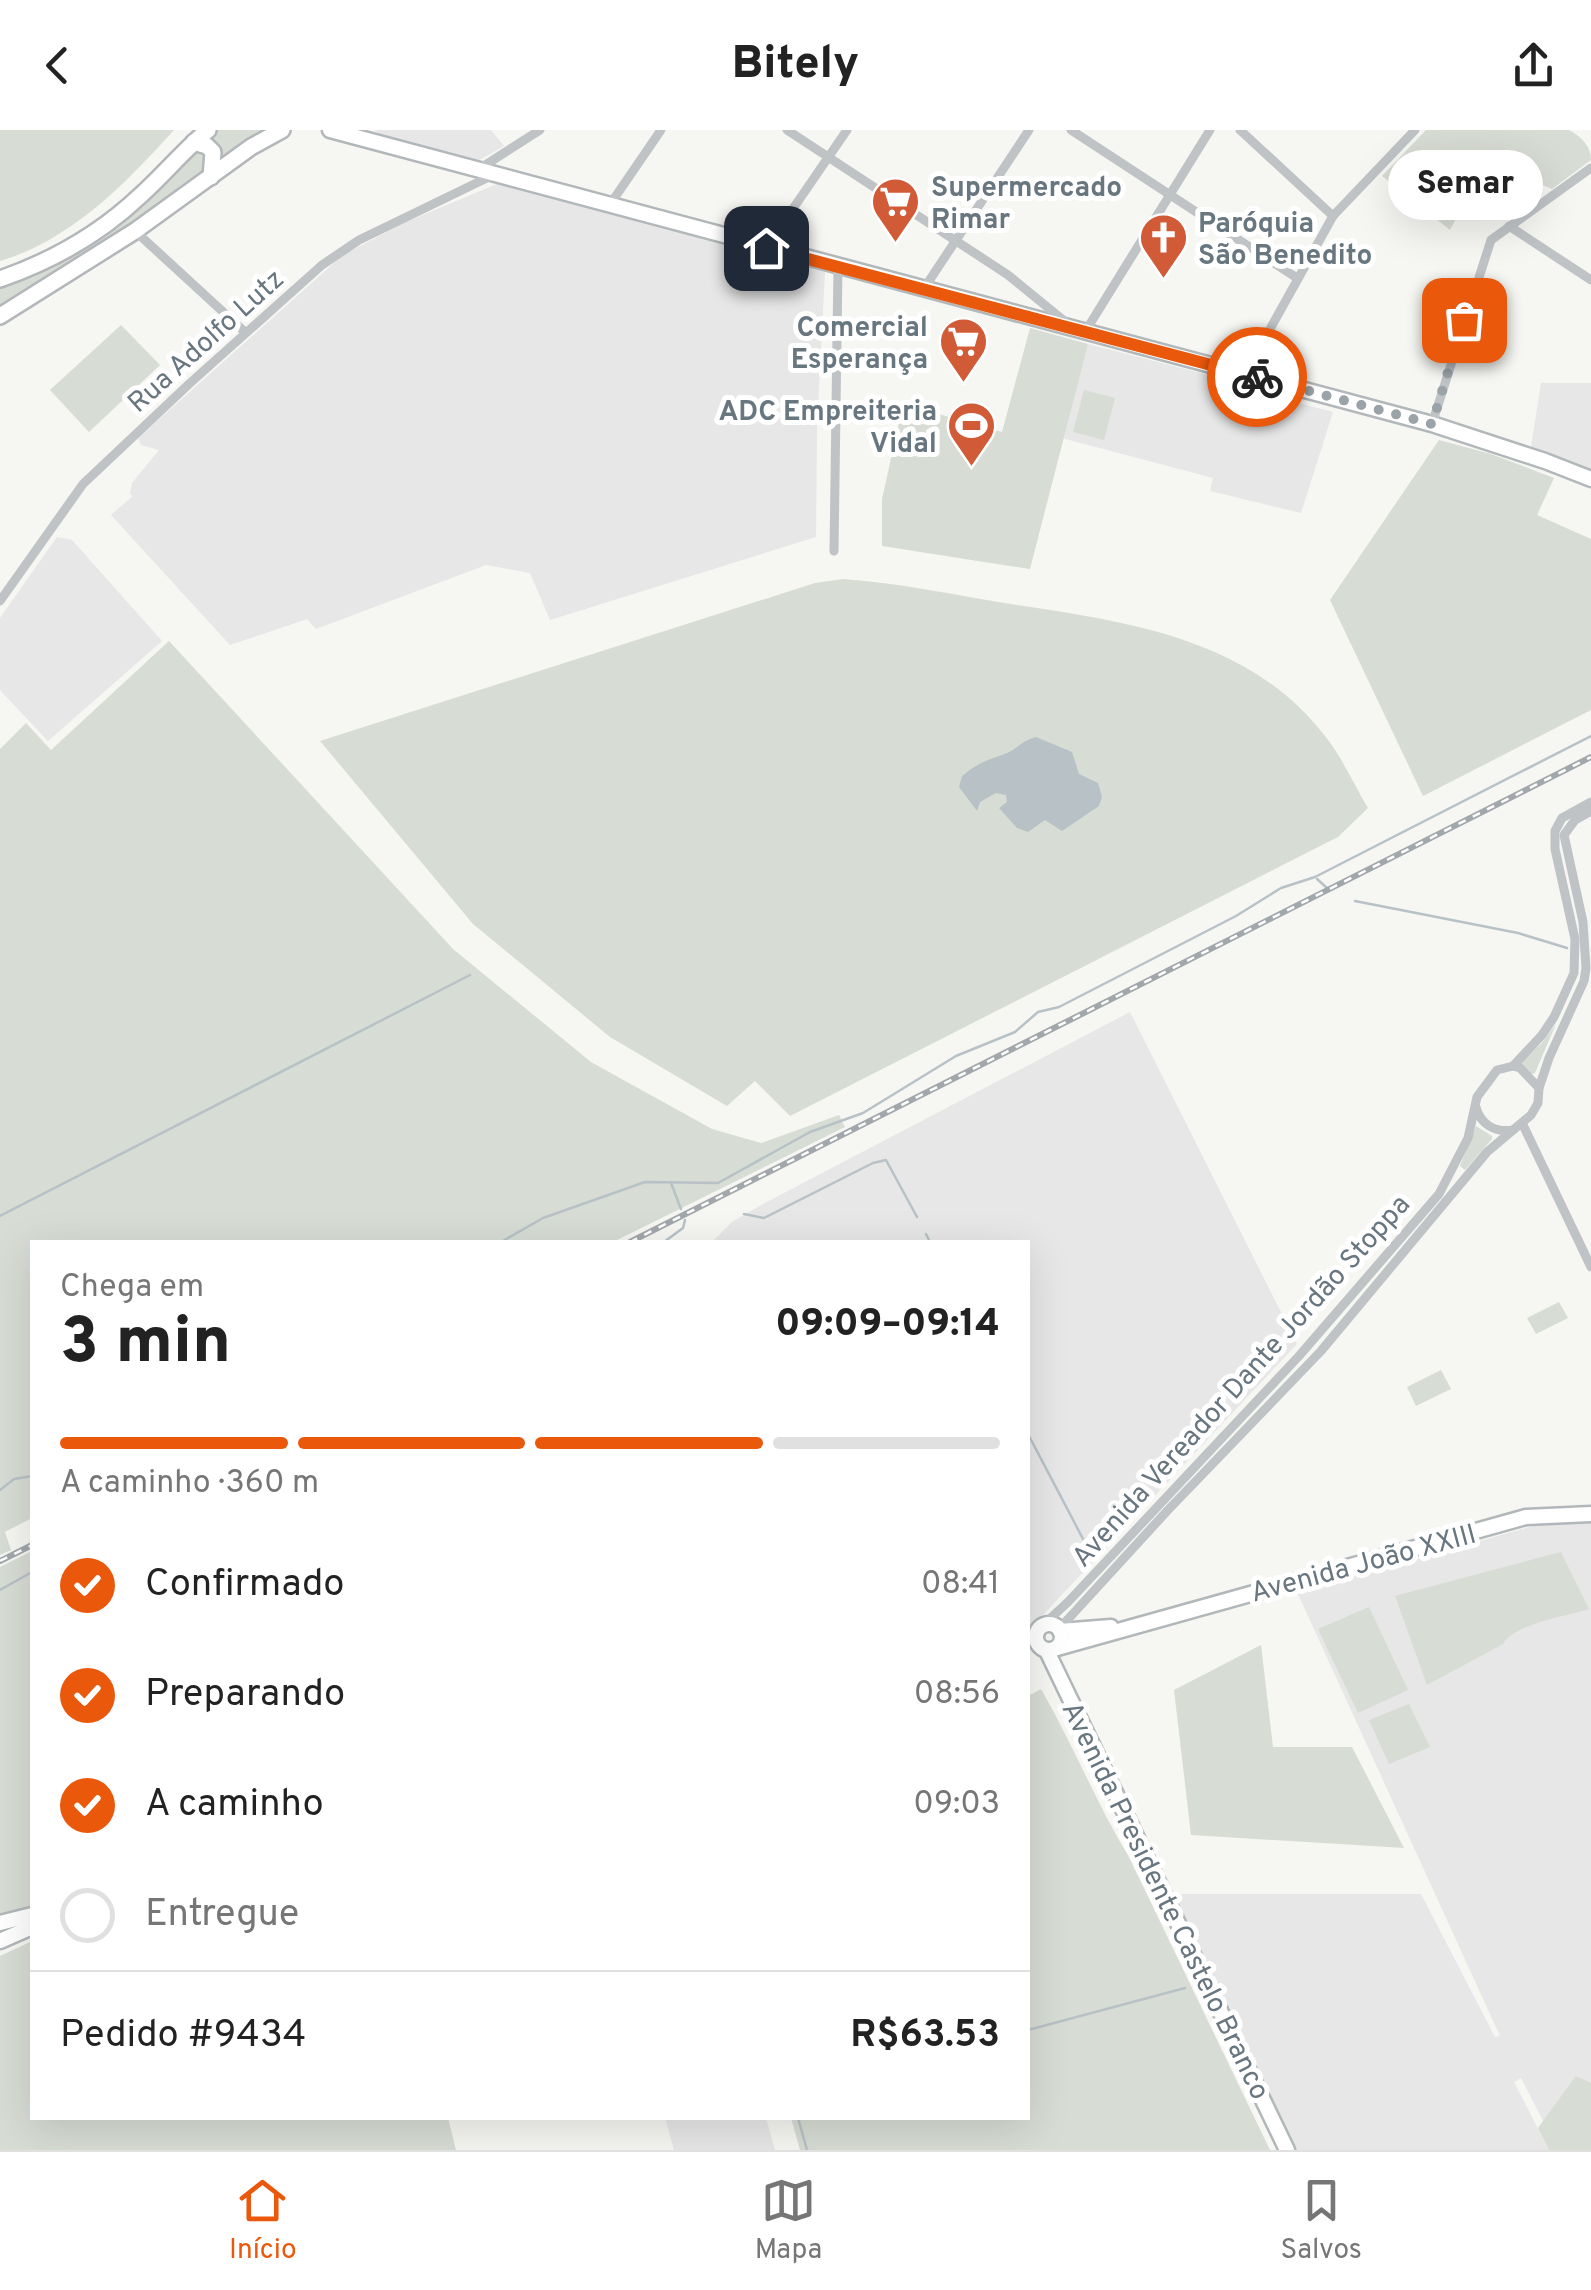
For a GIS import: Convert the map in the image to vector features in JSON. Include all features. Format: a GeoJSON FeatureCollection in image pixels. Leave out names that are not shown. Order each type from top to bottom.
{"type":"FeatureCollection","features":[{"type":"Feature","properties":{"kind":"main road"},"geometry":{"type":"LineString","coordinates":[[0,279],[36,266],[100,229],[144,193],[190,141],[208,130]]}},
{"type":"Feature","properties":{"kind":"main road"},"geometry":{"type":"LineString","coordinates":[[0,316],[282,130]]}},
{"type":"Feature","properties":{"kind":"main road"},"geometry":{"type":"LineString","coordinates":[[330,130],[1432,424],[1545,460],[1591,480]]}},
{"type":"Feature","properties":{"kind":"main road"},"geometry":{"type":"LineString","coordinates":[[368,130],[390,147]]}},
{"type":"Feature","properties":{"kind":"main road"},"geometry":{"type":"LineString","coordinates":[[190,141],[207,146],[212,152],[211,176]]}},
{"type":"Feature","properties":{"kind":"main road","name":"Avenida João XXIII"},"geometry":{"type":"LineString","coordinates":[[1040,1644],[1137,1625],[1526,1517],[1591,1514]]}},
{"type":"Feature","properties":{"kind":"main road","name":"Avenida João XXIII"},"geometry":{"type":"LineString","coordinates":[[1040,1644],[1050,1624],[1060,1630],[1137,1625]]}},
{"type":"Feature","properties":{"kind":"main road","name":"Avenida Presidente Castelo Branco"},"geometry":{"type":"LineString","coordinates":[[1040,1644],[1287,2150]]}},
{"type":"Feature","properties":{"kind":"main road"},"geometry":{"type":"LineString","coordinates":[[0,1922],[30,1915]]}},
{"type":"Feature","properties":{"kind":"main road"},"geometry":{"type":"LineString","coordinates":[[0,1941],[30,1928]]}},
{"type":"Feature","properties":{"kind":"street"},"geometry":{"type":"LineString","coordinates":[[471,188],[478,170],[540,130]]}},
{"type":"Feature","properties":{"kind":"street"},"geometry":{"type":"LineString","coordinates":[[609,206],[661,130]]}},
{"type":"Feature","properties":{"kind":"street"},"geometry":{"type":"LineString","coordinates":[[787,130],[956,240],[1044,301],[1079,331],[1210,130]]}},
{"type":"Feature","properties":{"kind":"street"},"geometry":{"type":"LineString","coordinates":[[766,248],[847,130]]}},
{"type":"Feature","properties":{"kind":"street"},"geometry":{"type":"LineString","coordinates":[[923,290],[1028,130]]}},
{"type":"Feature","properties":{"kind":"street"},"geometry":{"type":"LineString","coordinates":[[1072,130],[1297,278]]}},
{"type":"Feature","properties":{"kind":"street"},"geometry":{"type":"LineString","coordinates":[[1240,130],[1333,216]]}},
{"type":"Feature","properties":{"kind":"street"},"geometry":{"type":"LineString","coordinates":[[1245,374],[1333,216],[1414,130]]}},
{"type":"Feature","properties":{"kind":"street"},"geometry":{"type":"LineString","coordinates":[[500,176],[516,149]]}},
{"type":"Feature","properties":{"kind":"street"},"geometry":{"type":"LineString","coordinates":[[1432,424],[1491,240],[1591,168]]}},
{"type":"Feature","properties":{"kind":"street","name":"Rua Adolfo Lutz"},"geometry":{"type":"LineString","coordinates":[[0,601],[83,484],[246,332],[341,250],[500,176]]}},
{"type":"Feature","properties":{"kind":"street"},"geometry":{"type":"LineString","coordinates":[[1509,226],[1591,280]]}},
{"type":"Feature","properties":{"kind":"street"},"geometry":{"type":"LineString","coordinates":[[134,231],[246,332]]}},
{"type":"Feature","properties":{"kind":"street"},"geometry":{"type":"LineString","coordinates":[[834,551],[838,266]]}},
{"type":"Feature","properties":{"kind":"street"},"geometry":{"type":"LineString","coordinates":[[1591,802],[1557,825],[1555,850],[1572,920],[1574,972],[1554,1017],[1512,1066],[1498,1070],[1477,1097],[1476,1109],[1486,1125],[1496,1130],[1519,1127],[1591,1267]]}},
{"type":"Feature","properties":{"kind":"street","name":"Avenida Vereador Dante Jordão Stoppa"},"geometry":{"type":"LineString","coordinates":[[1060,1630],[1168,1510],[1321,1351],[1487,1152],[1519,1127],[1538,1103],[1539,1088],[1584,981],[1583,922],[1564,835],[1575,820],[1591,811]]}},
{"type":"Feature","properties":{"kind":"street"},"geometry":{"type":"LineString","coordinates":[[1512,1066],[1528,1075],[1539,1088]]}},
{"type":"Feature","properties":{"kind":"street","name":"Avenida Vereador Dante Jordão Stoppa"},"geometry":{"type":"LineString","coordinates":[[1040,1644],[1428,1207],[1468,1138],[1477,1097]]}},
{"type":"Feature","properties":{"kind":"shaded area"},"geometry":{"type":"Polygon","coordinates":[[[0,130],[174,130],[96,208],[50,239],[0,261],[0,130]]]}},
{"type":"Feature","properties":{"kind":"shaded area"},"geometry":{"type":"Polygon","coordinates":[[[217,130],[266,130],[112,238],[0,308],[0,285],[37,271],[217,130]]]}},
{"type":"Feature","properties":{"kind":"shaded area"},"geometry":{"type":"Polygon","coordinates":[[[374,130],[491,130],[504,146],[476,162],[385,138],[374,130]]]}},
{"type":"Feature","properties":{"kind":"shaded area"},"geometry":{"type":"Polygon","coordinates":[[[1426,130],[1569,130],[1585,142],[1591,160],[1552,189],[1487,161],[1450,230],[1382,176],[1426,130]]]}},
{"type":"Feature","properties":{"kind":"shaded area"},"geometry":{"type":"Polygon","coordinates":[[[497,184],[513,185],[825,272],[816,537],[550,620],[530,573],[486,565],[316,629],[307,619],[230,645],[111,515],[133,496],[132,483],[159,450],[141,445],[138,438],[343,255],[406,222],[497,184]]]}},
{"type":"Feature","properties":{"kind":"shaded area"},"geometry":{"type":"Polygon","coordinates":[[[121,325],[160,365],[89,432],[50,390],[121,325]]]}},
{"type":"Feature","properties":{"kind":"shaded area","name":"ADC Empreiteria Vidal"},"geometry":{"type":"Polygon","coordinates":[[[1030,328],[1088,344],[1030,569],[882,546],[882,499],[903,404],[1002,432],[1030,328]]]}},
{"type":"Feature","properties":{"kind":"shaded area"},"geometry":{"type":"Polygon","coordinates":[[[1088,344],[1333,412],[1301,513],[1210,491],[1213,478],[1062,438],[1088,344]]]}},
{"type":"Feature","properties":{"kind":"shaded area"},"geometry":{"type":"Polygon","coordinates":[[[1541,383],[1591,383],[1591,470],[1531,447],[1541,383]]]}},
{"type":"Feature","properties":{"kind":"shaded area"},"geometry":{"type":"Polygon","coordinates":[[[1084,390],[1115,398],[1104,440],[1073,432],[1084,390]]]}},
{"type":"Feature","properties":{"kind":"shaded area"},"geometry":{"type":"Polygon","coordinates":[[[1439,440],[1491,454],[1554,478],[1537,515],[1591,539],[1591,710],[1423,796],[1330,600],[1439,440]]]}},
{"type":"Feature","properties":{"kind":"shaded area"},"geometry":{"type":"Polygon","coordinates":[[[57,537],[72,540],[162,641],[48,741],[0,690],[0,618],[57,537]]]}},
{"type":"Feature","properties":{"kind":"shaded area"},"geometry":{"type":"Polygon","coordinates":[[[843,579],[1102,619],[1144,628],[1224,656],[1295,703],[1331,744],[1368,808],[1338,837],[790,1116],[755,1081],[727,1106],[610,1037],[473,924],[320,741],[815,583],[843,579]]]}},
{"type":"Feature","properties":{"kind":"shaded area"},"geometry":{"type":"Polygon","coordinates":[[[169,641],[453,949],[591,1062],[712,1129],[761,1143],[839,1115],[845,1127],[617,1240],[30,1240],[30,1519],[5,1532],[11,1550],[0,1555],[0,749],[26,723],[51,750],[169,641]]]}},
{"type":"Feature","properties":{"kind":"shaded area"},"geometry":{"type":"Polygon","coordinates":[[[1036,737],[1072,752],[1079,774],[1098,783],[1102,797],[1099,806],[1062,831],[1045,820],[1028,832],[1017,828],[999,808],[1007,802],[1006,795],[996,793],[980,802],[977,811],[959,787],[962,776],[974,767],[1036,737]]]}},
{"type":"Feature","properties":{"kind":"shaded area"},"geometry":{"type":"Polygon","coordinates":[[[1130,1012],[1297,1344],[1030,1629],[1030,1240],[714,1240],[732,1222],[1130,1012]]]}},
{"type":"Feature","properties":{"kind":"shaded area"},"geometry":{"type":"Polygon","coordinates":[[[1556,1024],[1532,1074],[1518,1063],[1541,1044],[1556,1024]]]}},
{"type":"Feature","properties":{"kind":"shaded area"},"geometry":{"type":"Polygon","coordinates":[[[1476,1126],[1492,1139],[1465,1170],[1460,1166],[1476,1126]]]}},
{"type":"Feature","properties":{"kind":"shaded area"},"geometry":{"type":"Polygon","coordinates":[[[1559,1302],[1568,1318],[1536,1334],[1527,1318],[1559,1302]]]}},
{"type":"Feature","properties":{"kind":"shaded area"},"geometry":{"type":"Polygon","coordinates":[[[1441,1370],[1451,1389],[1416,1406],[1407,1387],[1441,1370]]]}},
{"type":"Feature","properties":{"kind":"shaded area"},"geometry":{"type":"Polygon","coordinates":[[[1547,1522],[1591,1522],[1591,2150],[1558,2150],[1521,2078],[1514,2082],[1549,2150],[1296,2150],[1170,1894],[1421,1894],[1495,2037],[1500,2036],[1297,1592],[1547,1522]]]}},
{"type":"Feature","properties":{"kind":"shaded area"},"geometry":{"type":"Polygon","coordinates":[[[30,1552],[30,1907],[0,1915],[0,1567],[30,1552]]]}},
{"type":"Feature","properties":{"kind":"shaded area"},"geometry":{"type":"Polygon","coordinates":[[[1561,1552],[1589,1609],[1518,1631],[1503,1644],[1427,1685],[1395,1596],[1561,1552]]]}},
{"type":"Feature","properties":{"kind":"shaded area"},"geometry":{"type":"Polygon","coordinates":[[[1369,1607],[1408,1690],[1358,1713],[1318,1629],[1369,1607]]]}},
{"type":"Feature","properties":{"kind":"shaded area"},"geometry":{"type":"Polygon","coordinates":[[[1261,1645],[1273,1747],[1352,1747],[1404,1848],[1191,1835],[1174,1690],[1261,1645]]]}},
{"type":"Feature","properties":{"kind":"shaded area"},"geometry":{"type":"Polygon","coordinates":[[[1041,1689],[1064,1731],[1270,2150],[800,2150],[792,2120],[1030,2120],[1030,1695],[1041,1689]]]}},
{"type":"Feature","properties":{"kind":"shaded area"},"geometry":{"type":"Polygon","coordinates":[[[1409,1704],[1430,1747],[1389,1764],[1369,1720],[1409,1704]]]}},
{"type":"Feature","properties":{"kind":"shaded area"},"geometry":{"type":"Polygon","coordinates":[[[30,1942],[30,2120],[448,2120],[456,2150],[0,2150],[0,1956],[30,1942]]]}},
{"type":"Feature","properties":{"kind":"shaded area"},"geometry":{"type":"Polygon","coordinates":[[[1576,2076],[1591,2083],[1591,2150],[1549,2150],[1538,2128],[1576,2076]]]}},
{"type":"Feature","properties":{"kind":"shaded area"},"geometry":{"type":"Polygon","coordinates":[[[666,2120],[767,2120],[775,2150],[674,2150],[666,2120]]]}},
{"type":"Feature","properties":{"kind":"waterway"},"geometry":{"type":"LineString","coordinates":[[504,1240],[543,1218],[645,1182],[718,1183],[810,1132],[863,1113],[956,1056],[1015,1032],[1038,1012],[1059,1007],[1236,916],[1281,888],[1315,877],[1591,736]]}},
{"type":"Feature","properties":{"kind":"waterway"},"geometry":{"type":"LineString","coordinates":[[1317,879],[1327,888]]}},
{"type":"Feature","properties":{"kind":"waterway"},"geometry":{"type":"LineString","coordinates":[[1355,901],[1518,933],[1567,948]]}},
{"type":"Feature","properties":{"kind":"waterway"},"geometry":{"type":"LineString","coordinates":[[0,1216],[470,975]]}},
{"type":"Feature","properties":{"kind":"waterway"},"geometry":{"type":"LineString","coordinates":[[744,1214],[764,1218],[886,1160],[917,1217]]}},
{"type":"Feature","properties":{"kind":"waterway"},"geometry":{"type":"LineString","coordinates":[[671,1183],[681,1209]]}},
{"type":"Feature","properties":{"kind":"waterway"},"geometry":{"type":"LineString","coordinates":[[667,1240],[683,1228],[685,1220]]}},
{"type":"Feature","properties":{"kind":"waterway"},"geometry":{"type":"LineString","coordinates":[[926,1234],[929,1240]]}},
{"type":"Feature","properties":{"kind":"waterway"},"geometry":{"type":"LineString","coordinates":[[1030,1438],[1093,1558]]}},
{"type":"Feature","properties":{"kind":"waterway"},"geometry":{"type":"LineString","coordinates":[[0,1490],[14,1479],[30,1476]]}},
{"type":"Feature","properties":{"kind":"waterway"},"geometry":{"type":"LineString","coordinates":[[0,1590],[30,1573]]}},
{"type":"Feature","properties":{"kind":"waterway"},"geometry":{"type":"LineString","coordinates":[[1030,2029],[1185,1988]]}},
{"type":"Feature","properties":{"kind":"waterway"},"geometry":{"type":"LineString","coordinates":[[799,2120],[807,2150]]}},
{"type":"Feature","properties":{"kind":"railway"},"geometry":{"type":"LineString","coordinates":[[634,1240],[1591,757]]}},
{"type":"Feature","properties":{"kind":"railway"},"geometry":{"type":"LineString","coordinates":[[0,1561],[30,1546]]}},
{"type":"Feature","properties":{"kind":"way so far"},"geometry":{"type":"LineString","coordinates":[[1257,377],[1432,424],[1464,320]]}},
{"type":"Feature","properties":{"kind":"place","name":"Supermercado Rimar"},"geometry":{"type":"Point","coordinates":[896,244]}},
{"type":"Feature","properties":{"kind":"place","name":"Paróquia São Benedito"},"geometry":{"type":"Point","coordinates":[1163,280]}},
{"type":"Feature","properties":{"kind":"place","name":"Semar"},"geometry":{"type":"Point","coordinates":[1464,320]}},
{"type":"Feature","properties":{"kind":"place","name":"Comercial Esperança"},"geometry":{"type":"Point","coordinates":[963,384]}},
{"type":"Feature","properties":{"kind":"place","name":"ADC Empreiteria Vidal"},"geometry":{"type":"Point","coordinates":[972,468]}},
{"type":"Feature","properties":{"kind":"route"},"geometry":{"type":"LineString","coordinates":[[766,248],[1257,377]]}}]}
